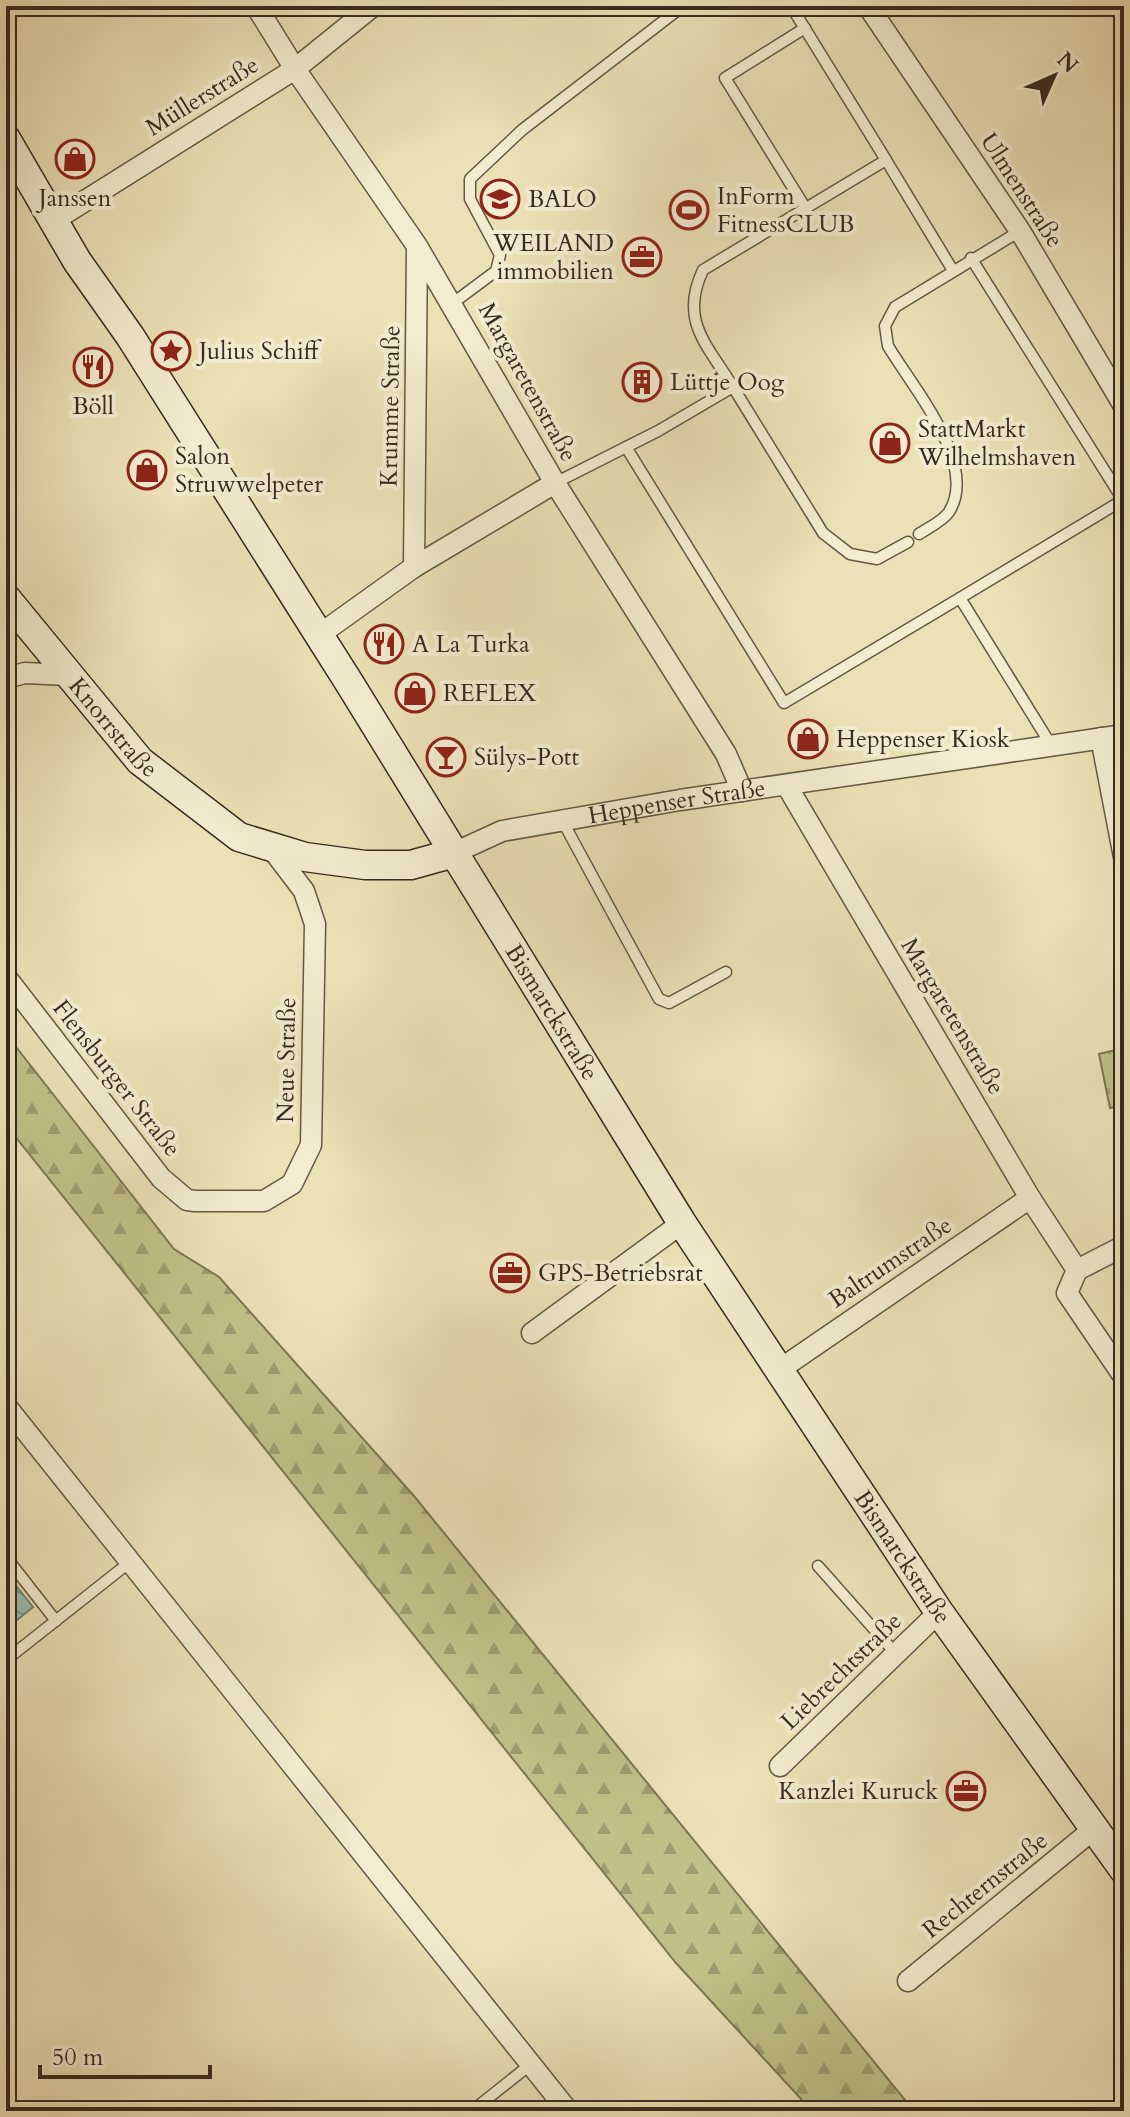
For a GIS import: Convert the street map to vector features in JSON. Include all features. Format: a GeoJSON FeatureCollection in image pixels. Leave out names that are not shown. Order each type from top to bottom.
{"type":"FeatureCollection","features":[{"type":"Feature","properties":{"kind":"main road","name":"Bismarckstraße"},"geometry":{"type":"LineString","coordinates":[[6,139],[53,221],[319,635],[682,1223],[939,1612],[1095,1828],[1120,1856]]}},
{"type":"Feature","properties":{"kind":"main road","name":"Knorrstraße"},"geometry":{"type":"LineString","coordinates":[[6,598],[140,761],[239,837]]}},
{"type":"Feature","properties":{"kind":"main road","name":"Heppenser Straße"},"geometry":{"type":"LineString","coordinates":[[239,837],[305,857],[365,865],[411,865],[454,853]]}},
{"type":"Feature","properties":{"kind":"street","name":"Margaretenstraße"},"geometry":{"type":"LineString","coordinates":[[256,6],[453,303],[555,483],[726,754],[742,791]]}},
{"type":"Feature","properties":{"kind":"street","name":"Müllerstraße"},"geometry":{"type":"LineString","coordinates":[[53,221],[295,69],[373,6]]}},
{"type":"Feature","properties":{"kind":"street","name":"Ulmenstraße"},"geometry":{"type":"LineString","coordinates":[[868,6],[1020,231],[1124,406]]}},
{"type":"Feature","properties":{"kind":"street","name":"Krumme Straße"},"geometry":{"type":"LineString","coordinates":[[414,567],[417,246]]}},
{"type":"Feature","properties":{"kind":"street"},"geometry":{"type":"LineString","coordinates":[[319,635],[414,567],[555,483]]}},
{"type":"Feature","properties":{"kind":"street"},"geometry":{"type":"LineString","coordinates":[[6,678],[25,673],[68,675]]}},
{"type":"Feature","properties":{"kind":"street","name":"Heppenser Straße"},"geometry":{"type":"LineString","coordinates":[[454,853],[502,831],[742,791],[1124,735]]}},
{"type":"Feature","properties":{"kind":"street"},"geometry":{"type":"LineString","coordinates":[[1101,738],[1124,857]]}},
{"type":"Feature","properties":{"kind":"street","name":"Margaretenstraße"},"geometry":{"type":"LineString","coordinates":[[787,786],[1030,1198],[1077,1270]]}},
{"type":"Feature","properties":{"kind":"street","name":"Neue Straße"},"geometry":{"type":"LineString","coordinates":[[195,1201],[264,1201],[292,1184],[311,1145],[315,924],[304,891],[269,845]]}},
{"type":"Feature","properties":{"kind":"street","name":"Flensburger Straße"},"geometry":{"type":"LineString","coordinates":[[6,977],[161,1178],[187,1200],[195,1201]]}},
{"type":"Feature","properties":{"kind":"street","name":"Baltrumstraße"},"geometry":{"type":"LineString","coordinates":[[779,1370],[1030,1198]]}},
{"type":"Feature","properties":{"kind":"street"},"geometry":{"type":"LineString","coordinates":[[532,1333],[682,1223]]}},
{"type":"Feature","properties":{"kind":"street"},"geometry":{"type":"LineString","coordinates":[[1124,1246],[1077,1270],[1067,1293],[1124,1377]]}},
{"type":"Feature","properties":{"kind":"street"},"geometry":{"type":"LineString","coordinates":[[6,1406],[568,2111]]}},
{"type":"Feature","properties":{"kind":"street","name":"Liebrechtstraße"},"geometry":{"type":"LineString","coordinates":[[780,1766],[939,1612]]}},
{"type":"Feature","properties":{"kind":"street","name":"Rechternstraße"},"geometry":{"type":"LineString","coordinates":[[908,1981],[1095,1828]]}},
{"type":"Feature","properties":{"kind":"lane"},"geometry":{"type":"LineString","coordinates":[[453,303],[496,271],[500,255],[470,199],[470,179],[522,130],[683,6]]}},
{"type":"Feature","properties":{"kind":"lane"},"geometry":{"type":"LineString","coordinates":[[791,6],[952,269]]}},
{"type":"Feature","properties":{"kind":"lane"},"geometry":{"type":"LineString","coordinates":[[805,28],[725,78],[806,209]]}},
{"type":"Feature","properties":{"kind":"lane"},"geometry":{"type":"LineString","coordinates":[[886,160],[703,270],[693,291],[692,319],[823,533],[850,554],[877,559],[908,542]]}},
{"type":"Feature","properties":{"kind":"lane"},"geometry":{"type":"LineString","coordinates":[[919,534],[948,514],[960,487],[953,453],[888,346],[885,326],[895,307],[952,269],[1020,231]]}},
{"type":"Feature","properties":{"kind":"lane"},"geometry":{"type":"LineString","coordinates":[[626,447],[784,703],[1123,500],[971,258]]}},
{"type":"Feature","properties":{"kind":"lane"},"geometry":{"type":"LineString","coordinates":[[555,483],[733,387]]}},
{"type":"Feature","properties":{"kind":"lane"},"geometry":{"type":"LineString","coordinates":[[960,598],[1051,745]]}},
{"type":"Feature","properties":{"kind":"lane"},"geometry":{"type":"LineString","coordinates":[[563,822],[659,999],[669,1003],[726,972]]}},
{"type":"Feature","properties":{"kind":"lane"},"geometry":{"type":"LineString","coordinates":[[6,1557],[56,1621]]}},
{"type":"Feature","properties":{"kind":"lane"},"geometry":{"type":"LineString","coordinates":[[6,1660],[130,1562]]}},
{"type":"Feature","properties":{"kind":"lane"},"geometry":{"type":"LineString","coordinates":[[818,1566],[896,1654]]}},
{"type":"Feature","properties":{"kind":"lane"},"geometry":{"type":"LineString","coordinates":[[472,2111],[531,2064]]}},
{"type":"Feature","properties":{"kind":"green space"},"geometry":{"type":"Polygon","coordinates":[[[6,1034],[174,1249],[219,1277],[414,1496],[914,2111],[812,2111],[676,1963],[6,1125],[6,1034]]]}},
{"type":"Feature","properties":{"kind":"green space"},"geometry":{"type":"Polygon","coordinates":[[[1124,1048],[1124,1105],[1110,1108],[1099,1054],[1124,1048]]]}},
{"type":"Feature","properties":{"kind":"water"},"geometry":{"type":"Polygon","coordinates":[[[6,1573],[33,1607],[6,1629],[6,1573]]]}},
{"type":"Feature","properties":{"kind":"place","name":"Janssen"},"geometry":{"type":"Point","coordinates":[75,159]}},
{"type":"Feature","properties":{"kind":"place","name":"BALO"},"geometry":{"type":"Point","coordinates":[500,199]}},
{"type":"Feature","properties":{"kind":"place","name":"InForm FitnessCLUB"},"geometry":{"type":"Point","coordinates":[689,210]}},
{"type":"Feature","properties":{"kind":"place","name":"WEILAND immobilien"},"geometry":{"type":"Point","coordinates":[642,257]}},
{"type":"Feature","properties":{"kind":"place","name":"Julius Schiff"},"geometry":{"type":"Point","coordinates":[171,351]}},
{"type":"Feature","properties":{"kind":"place","name":"Böll"},"geometry":{"type":"Point","coordinates":[93,367]}},
{"type":"Feature","properties":{"kind":"place","name":"Lüttje Oog"},"geometry":{"type":"Point","coordinates":[642,382]}},
{"type":"Feature","properties":{"kind":"place","name":"StattMarkt Wilhelmshaven"},"geometry":{"type":"Point","coordinates":[890,443]}},
{"type":"Feature","properties":{"kind":"place","name":"Salon Struwwelpeter"},"geometry":{"type":"Point","coordinates":[147,470]}},
{"type":"Feature","properties":{"kind":"place","name":"A La Turka"},"geometry":{"type":"Point","coordinates":[384,644]}},
{"type":"Feature","properties":{"kind":"place","name":"REFLEX"},"geometry":{"type":"Point","coordinates":[415,693]}},
{"type":"Feature","properties":{"kind":"place","name":"Heppenser Kiosk"},"geometry":{"type":"Point","coordinates":[808,739]}},
{"type":"Feature","properties":{"kind":"place","name":"Sülys-Pott"},"geometry":{"type":"Point","coordinates":[446,757]}},
{"type":"Feature","properties":{"kind":"place","name":"GPS-Betriebsrat"},"geometry":{"type":"Point","coordinates":[510,1273]}},
{"type":"Feature","properties":{"kind":"place","name":"Kanzlei Kuruck"},"geometry":{"type":"Point","coordinates":[966,1791]}}]}
